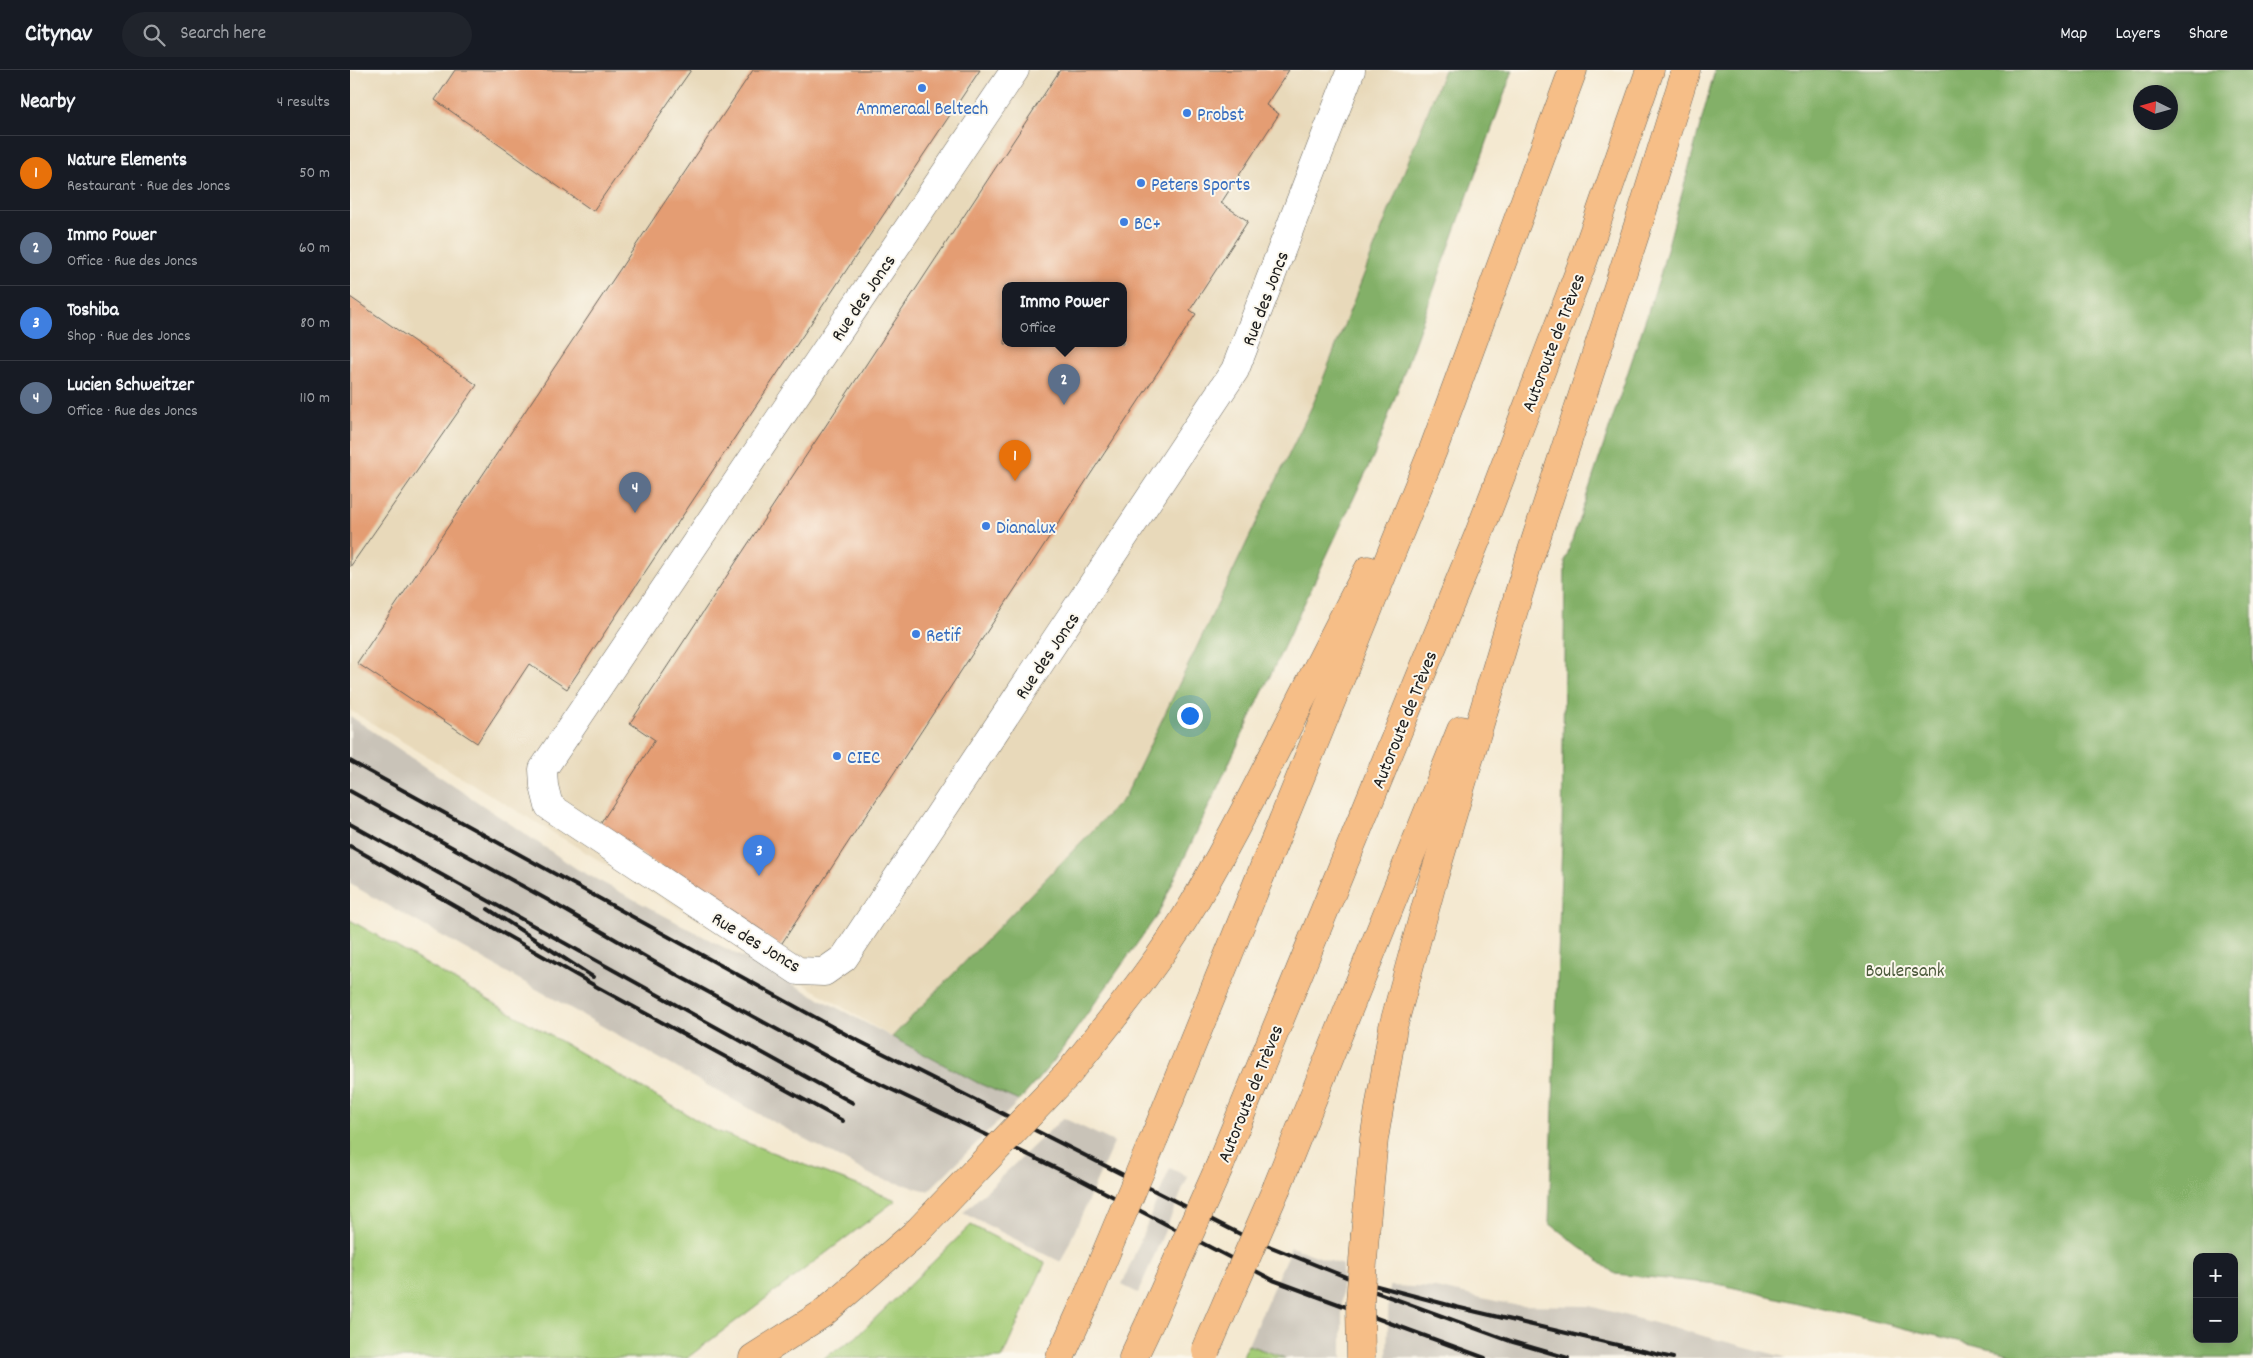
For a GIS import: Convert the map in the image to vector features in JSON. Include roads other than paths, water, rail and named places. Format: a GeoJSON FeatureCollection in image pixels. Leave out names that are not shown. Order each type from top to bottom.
{"type":"FeatureCollection","features":[{"type":"Feature","properties":{"kind":"highway"},"geometry":{"type":"LineString","coordinates":[[1060,1358],[1155,1136],[1434,450],[1573,70]]}},
{"type":"Feature","properties":{"kind":"highway","name":"Autoroute de Trèves"},"geometry":{"type":"LineString","coordinates":[[1133,1358],[1221,1163],[1478,536],[1584,259],[1650,70]]}},
{"type":"Feature","properties":{"kind":"highway"},"geometry":{"type":"LineString","coordinates":[[1361,1358],[1360,1303],[1374,1139],[1393,1027],[1436,870],[1527,566],[1637,229],[1686,70]]}},
{"type":"Feature","properties":{"kind":"highway"},"geometry":{"type":"LineString","coordinates":[[753,1358],[822,1314],[918,1231],[1068,1074],[1131,995],[1193,904],[1297,709],[1340,622],[1434,450]]}},
{"type":"Feature","properties":{"kind":"highway"},"geometry":{"type":"LineString","coordinates":[[1204,1354],[1277,1188],[1527,566]]}},
{"type":"Feature","properties":{"kind":"street","name":"Rue des Joncs"},"geometry":{"type":"LineString","coordinates":[[1015,70],[543,769],[544,786],[549,806],[798,971],[824,972],[844,958],[1235,370],[1351,70]]}},
{"type":"Feature","properties":{"kind":"railway"},"geometry":{"type":"LineString","coordinates":[[350,761],[849,1036],[1244,1236],[1351,1279],[1456,1307],[1673,1358]]}},
{"type":"Feature","properties":{"kind":"railway"},"geometry":{"type":"LineString","coordinates":[[350,791],[546,899],[675,974],[859,1074],[1081,1180],[1273,1280],[1485,1358]]}},
{"type":"Feature","properties":{"kind":"railway"},"geometry":{"type":"LineString","coordinates":[[350,824],[853,1103]]}},
{"type":"Feature","properties":{"kind":"railway"},"geometry":{"type":"LineString","coordinates":[[350,846],[599,988],[843,1121]]}},
{"type":"Feature","properties":{"kind":"railway"},"geometry":{"type":"LineString","coordinates":[[488,909],[593,977]]}},
{"type":"Feature","properties":{"kind":"railway"},"geometry":{"type":"LineString","coordinates":[[1376,1292],[1513,1342],[1568,1358]]}},
{"type":"Feature","properties":{"kind":"place","name":"Ammeraal Beltech"},"geometry":{"type":"Point","coordinates":[922,88]}},
{"type":"Feature","properties":{"kind":"place","name":"Probst"},"geometry":{"type":"Point","coordinates":[1187,113]}},
{"type":"Feature","properties":{"kind":"place","name":"Peters Sports"},"geometry":{"type":"Point","coordinates":[1141,183]}},
{"type":"Feature","properties":{"kind":"place","name":"BC+"},"geometry":{"type":"Point","coordinates":[1124,222]}},
{"type":"Feature","properties":{"kind":"place","name":"Immo Power"},"geometry":{"type":"Point","coordinates":[1064,405]}},
{"type":"Feature","properties":{"kind":"place","name":"Nature Elements"},"geometry":{"type":"Point","coordinates":[1015,481]}},
{"type":"Feature","properties":{"kind":"place","name":"Lucien Schweitzer"},"geometry":{"type":"Point","coordinates":[635,513]}},
{"type":"Feature","properties":{"kind":"place","name":"Dianalux"},"geometry":{"type":"Point","coordinates":[986,526]}},
{"type":"Feature","properties":{"kind":"place","name":"Retif"},"geometry":{"type":"Point","coordinates":[916,634]}},
{"type":"Feature","properties":{"kind":"place","name":"CIEC"},"geometry":{"type":"Point","coordinates":[837,756]}},
{"type":"Feature","properties":{"kind":"place","name":"Toshiba"},"geometry":{"type":"Point","coordinates":[759,876]}},
{"type":"Feature","properties":{"kind":"park label","name":"Boulersank"},"geometry":{"type":"Point","coordinates":[1905,969]}}]}
